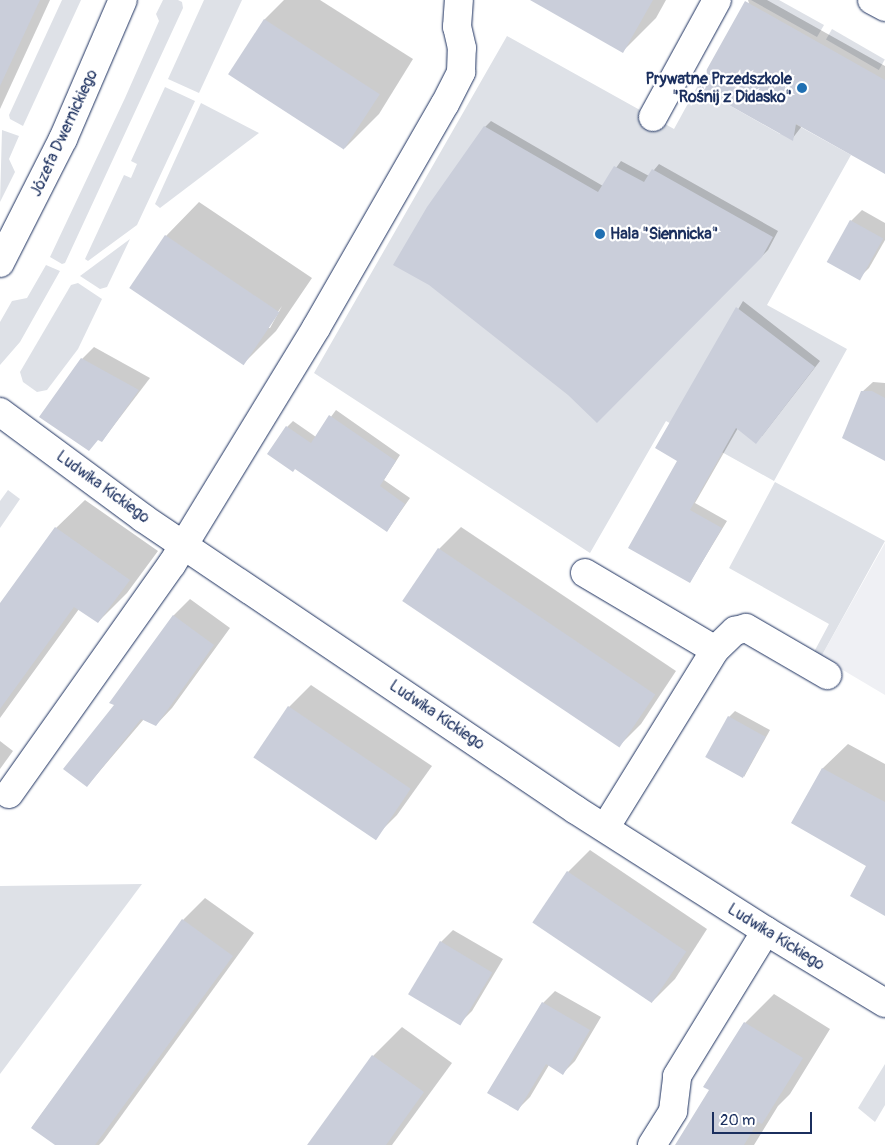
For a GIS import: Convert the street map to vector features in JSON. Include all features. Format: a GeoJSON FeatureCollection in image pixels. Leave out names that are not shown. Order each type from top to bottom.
{"type":"FeatureCollection","features":[{"type":"Feature","properties":{"kind":"street","name":"Józefa Dwernickiego"},"geometry":{"type":"LineString","coordinates":[[3,251],[63,140],[123,0]]}},
{"type":"Feature","properties":{"kind":"street"},"geometry":{"type":"LineString","coordinates":[[9,794],[183,544],[321,319],[445,104],[461,72],[462,48],[457,27],[459,0]]}},
{"type":"Feature","properties":{"kind":"street"},"geometry":{"type":"LineString","coordinates":[[653,117],[717,0]]}},
{"type":"Feature","properties":{"kind":"street"},"geometry":{"type":"LineString","coordinates":[[872,0],[885,7]]}},
{"type":"Feature","properties":{"kind":"street","name":"Ludwika Kickiego"},"geometry":{"type":"LineString","coordinates":[[0,412],[183,544],[605,828],[766,931],[885,1003]]}},
{"type":"Feature","properties":{"kind":"street"},"geometry":{"type":"LineString","coordinates":[[585,573],[715,650]]}},
{"type":"Feature","properties":{"kind":"street"},"geometry":{"type":"LineString","coordinates":[[605,828],[715,650],[735,631],[746,628],[827,674]]}},
{"type":"Feature","properties":{"kind":"street"},"geometry":{"type":"LineString","coordinates":[[652,1145],[673,1110],[677,1076],[766,931]]}},
{"type":"Feature","properties":{"kind":"shaded area"},"geometry":{"type":"Polygon","coordinates":[[[62,0],[81,0],[23,126],[10,119],[9,115],[62,0]]]}},
{"type":"Feature","properties":{"kind":"shaded area"},"geometry":{"type":"Polygon","coordinates":[[[163,0],[178,0],[182,2],[183,8],[65,263],[62,264],[50,257],[159,21],[156,14],[163,0]]]}},
{"type":"Feature","properties":{"kind":"shaded area"},"geometry":{"type":"Polygon","coordinates":[[[204,0],[242,0],[199,93],[168,79],[204,0]]]}},
{"type":"Feature","properties":{"kind":"shaded area"},"geometry":{"type":"Polygon","coordinates":[[[751,0],[779,0],[824,25],[817,37],[751,0]]]}},
{"type":"Feature","properties":{"kind":"shaded area"},"geometry":{"type":"Polygon","coordinates":[[[832,29],[885,60],[879,70],[826,39],[832,29]]]}},
{"type":"Feature","properties":{"kind":"shaded area","name":"Hala \"Siennicka\""},"geometry":{"type":"Polygon","coordinates":[[[507,36],[674,129],[697,87],[780,134],[788,120],[851,155],[767,305],[847,349],[774,481],[666,421],[590,553],[314,373],[507,36]]]}},
{"type":"Feature","properties":{"kind":"shaded area"},"geometry":{"type":"Polygon","coordinates":[[[165,87],[195,101],[137,225],[88,261],[85,259],[124,175],[131,178],[137,164],[131,161],[165,87]]]}},
{"type":"Feature","properties":{"kind":"shaded area"},"geometry":{"type":"Polygon","coordinates":[[[201,103],[259,133],[160,208],[155,204],[201,103]]]}},
{"type":"Feature","properties":{"kind":"shaded area"},"geometry":{"type":"Polygon","coordinates":[[[2,130],[19,136],[9,159],[15,172],[0,202],[2,130]]]}},
{"type":"Feature","properties":{"kind":"shaded area"},"geometry":{"type":"Polygon","coordinates":[[[130,239],[107,287],[100,289],[80,276],[130,239]]]}},
{"type":"Feature","properties":{"kind":"shaded area"},"geometry":{"type":"Polygon","coordinates":[[[46,265],[60,271],[20,342],[0,365],[0,322],[12,301],[27,298],[46,265]]]}},
{"type":"Feature","properties":{"kind":"shaded area"},"geometry":{"type":"Polygon","coordinates":[[[78,283],[102,299],[78,349],[47,390],[37,392],[23,382],[20,372],[71,285],[78,283]]]}},
{"type":"Feature","properties":{"kind":"shaded area"},"geometry":{"type":"Polygon","coordinates":[[[775,482],[885,541],[821,657],[814,652],[829,624],[729,568],[775,482]]]}},
{"type":"Feature","properties":{"kind":"shaded area"},"geometry":{"type":"Polygon","coordinates":[[[8,490],[20,499],[0,528],[0,501],[8,490]]]}},
{"type":"Feature","properties":{"kind":"shaded area"},"geometry":{"type":"Polygon","coordinates":[[[885,543],[885,695],[821,657],[885,543]]]}},
{"type":"Feature","properties":{"kind":"shaded area"},"geometry":{"type":"Polygon","coordinates":[[[142,884],[0,1074],[0,886],[142,884]]]}},
{"type":"Feature","properties":{"kind":"shaded area"},"geometry":{"type":"Polygon","coordinates":[[[885,1064],[885,1105],[875,1122],[858,1108],[885,1064]]]}},
{"type":"Feature","properties":{"kind":"building"},"geometry":{"type":"Polygon","coordinates":[[[0,0],[40,0],[0,86],[0,0]]]}},
{"type":"Feature","properties":{"kind":"building"},"geometry":{"type":"Polygon","coordinates":[[[530,0],[653,0],[623,53],[530,0]]]}},
{"type":"Feature","properties":{"kind":"building"},"geometry":{"type":"Polygon","coordinates":[[[745,1],[885,80],[885,174],[796,124],[793,141],[697,87],[745,1]]]}},
{"type":"Feature","properties":{"kind":"building"},"geometry":{"type":"Polygon","coordinates":[[[264,19],[380,94],[344,150],[228,74],[264,19]]]}},
{"type":"Feature","properties":{"kind":"building"},"geometry":{"type":"Polygon","coordinates":[[[484,126],[598,192],[614,166],[644,182],[652,169],[773,237],[762,257],[597,423],[568,395],[429,285],[393,265],[427,207],[484,126]]]}},
{"type":"Feature","properties":{"kind":"building"},"geometry":{"type":"Polygon","coordinates":[[[850,220],[883,238],[860,280],[827,262],[850,220]]]}},
{"type":"Feature","properties":{"kind":"building"},"geometry":{"type":"Polygon","coordinates":[[[165,235],[279,312],[244,365],[129,288],[165,235]]]}},
{"type":"Feature","properties":{"kind":"building"},"geometry":{"type":"Polygon","coordinates":[[[736,307],[815,367],[756,444],[736,428],[690,510],[722,528],[690,583],[628,548],[677,461],[655,448],[736,307]]]}},
{"type":"Feature","properties":{"kind":"building"},"geometry":{"type":"Polygon","coordinates":[[[81,358],[139,390],[102,442],[98,440],[89,451],[39,417],[81,358]]]}},
{"type":"Feature","properties":{"kind":"building"},"geometry":{"type":"Polygon","coordinates":[[[861,391],[872,391],[885,398],[885,461],[842,438],[861,391]]]}},
{"type":"Feature","properties":{"kind":"building"},"geometry":{"type":"Polygon","coordinates":[[[329,415],[396,461],[380,486],[405,504],[387,532],[295,469],[293,472],[267,454],[286,426],[311,443],[329,415]]]}},
{"type":"Feature","properties":{"kind":"building"},"geometry":{"type":"Polygon","coordinates":[[[55,527],[130,580],[98,623],[74,607],[0,709],[0,603],[55,527]]]}},
{"type":"Feature","properties":{"kind":"building"},"geometry":{"type":"Polygon","coordinates":[[[438,548],[655,695],[619,748],[402,601],[438,548]]]}},
{"type":"Feature","properties":{"kind":"building"},"geometry":{"type":"Polygon","coordinates":[[[173,615],[214,645],[156,726],[141,719],[87,787],[63,769],[114,705],[109,703],[173,615]]]}},
{"type":"Feature","properties":{"kind":"building"},"geometry":{"type":"Polygon","coordinates":[[[288,706],[411,789],[376,840],[253,757],[288,706]]]}},
{"type":"Feature","properties":{"kind":"building"},"geometry":{"type":"Polygon","coordinates":[[[728,716],[766,737],[743,778],[705,757],[728,716]]]}},
{"type":"Feature","properties":{"kind":"building"},"geometry":{"type":"Polygon","coordinates":[[[822,768],[885,802],[885,916],[850,896],[866,866],[791,823],[822,768]]]}},
{"type":"Feature","properties":{"kind":"building"},"geometry":{"type":"Polygon","coordinates":[[[567,871],[686,952],[652,1003],[532,922],[567,871]]]}},
{"type":"Feature","properties":{"kind":"building"},"geometry":{"type":"Polygon","coordinates":[[[182,919],[233,956],[95,1145],[55,1145],[31,1128],[182,919]]]}},
{"type":"Feature","properties":{"kind":"building"},"geometry":{"type":"Polygon","coordinates":[[[440,941],[492,972],[460,1026],[408,994],[440,941]]]}},
{"type":"Feature","properties":{"kind":"building"},"geometry":{"type":"Polygon","coordinates":[[[542,1002],[590,1030],[563,1075],[546,1064],[518,1111],[487,1093],[542,1002]]]}},
{"type":"Feature","properties":{"kind":"building"},"geometry":{"type":"Polygon","coordinates":[[[744,1022],[803,1058],[762,1124],[758,1122],[744,1145],[675,1145],[709,1090],[703,1087],[744,1022]]]}},
{"type":"Feature","properties":{"kind":"building"},"geometry":{"type":"Polygon","coordinates":[[[372,1055],[424,1092],[386,1145],[307,1145],[372,1055]]]}},
{"type":"Feature","properties":{"kind":"place","name":"Prywatne Przedszkole \"Rośnij z Didasko\""},"geometry":{"type":"Point","coordinates":[802,88]}},
{"type":"Feature","properties":{"kind":"place","name":"Hala \"Siennicka\""},"geometry":{"type":"Point","coordinates":[600,234]}}]}
